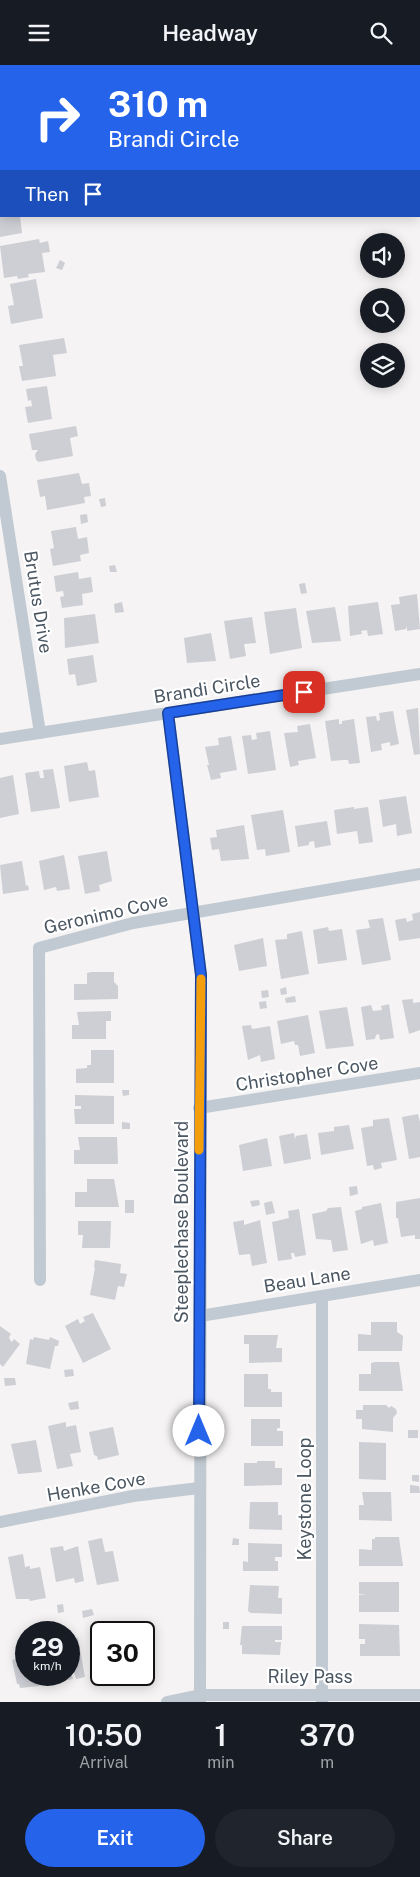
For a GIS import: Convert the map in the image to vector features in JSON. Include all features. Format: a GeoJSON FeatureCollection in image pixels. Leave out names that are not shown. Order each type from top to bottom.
{"type":"FeatureCollection","features":[{"type":"Feature","properties":{"kind":"street","name":"Brutus Drive"},"geometry":{"type":"LineString","coordinates":[[0,476],[4,523],[40,733]]}},
{"type":"Feature","properties":{"kind":"street","name":"Brandi Circle"},"geometry":{"type":"LineString","coordinates":[[0,739],[420,674]]}},
{"type":"Feature","properties":{"kind":"street","name":"Steeplechase Boulevard"},"geometry":{"type":"LineString","coordinates":[[168,713],[201,975],[199,1109],[200,1699]]}},
{"type":"Feature","properties":{"kind":"street","name":"Geronimo Cove"},"geometry":{"type":"LineString","coordinates":[[40,1280],[39,948],[133,923],[420,874]]}},
{"type":"Feature","properties":{"kind":"street","name":"Christopher Cove"},"geometry":{"type":"LineString","coordinates":[[199,1109],[420,1073]]}},
{"type":"Feature","properties":{"kind":"street","name":"Beau Lane"},"geometry":{"type":"LineString","coordinates":[[200,1316],[420,1280]]}},
{"type":"Feature","properties":{"kind":"street","name":"Keystone Loop"},"geometry":{"type":"LineString","coordinates":[[322,1295],[322,1698]]}},
{"type":"Feature","properties":{"kind":"street","name":"Henke Cove"},"geometry":{"type":"LineString","coordinates":[[0,1523],[133,1496],[199,1487]]}},
{"type":"Feature","properties":{"kind":"street","name":"Riley Pass"},"geometry":{"type":"LineString","coordinates":[[167,1702],[200,1699],[420,1695]]}},
{"type":"Feature","properties":{"kind":"building"},"geometry":{"type":"Polygon","coordinates":[[[0,217],[20,217],[22,233],[0,237],[0,217]]]}},
{"type":"Feature","properties":{"kind":"building"},"geometry":{"type":"Polygon","coordinates":[[[39,239],[40,243],[48,241],[50,252],[42,253],[45,272],[28,274],[29,277],[18,279],[17,276],[4,278],[0,246],[39,239]]]}},
{"type":"Feature","properties":{"kind":"building"},"geometry":{"type":"Polygon","coordinates":[[[60,260],[65,263],[62,270],[56,268],[60,260]]]}},
{"type":"Feature","properties":{"kind":"building"},"geometry":{"type":"Polygon","coordinates":[[[36,279],[43,318],[11,324],[8,306],[14,305],[10,284],[36,279]]]}},
{"type":"Feature","properties":{"kind":"building"},"geometry":{"type":"Polygon","coordinates":[[[64,338],[67,353],[53,355],[56,376],[22,381],[19,366],[23,366],[19,345],[64,338]]]}},
{"type":"Feature","properties":{"kind":"building"},"geometry":{"type":"Polygon","coordinates":[[[47,386],[52,419],[28,423],[25,407],[32,406],[31,400],[28,401],[26,389],[47,386]]]}},
{"type":"Feature","properties":{"kind":"building"},"geometry":{"type":"Polygon","coordinates":[[[76,426],[78,436],[70,438],[73,456],[39,462],[36,460],[35,454],[38,450],[32,450],[29,434],[76,426]]]}},
{"type":"Feature","properties":{"kind":"building"},"geometry":{"type":"Polygon","coordinates":[[[79,473],[82,484],[89,483],[91,496],[84,497],[85,503],[47,510],[45,496],[40,497],[37,480],[79,473]]]}},
{"type":"Feature","properties":{"kind":"building"},"geometry":{"type":"Polygon","coordinates":[[[105,498],[106,506],[101,507],[99,499],[105,498]]]}},
{"type":"Feature","properties":{"kind":"building"},"geometry":{"type":"Polygon","coordinates":[[[87,514],[88,522],[81,524],[80,515],[87,514]]]}},
{"type":"Feature","properties":{"kind":"building"},"geometry":{"type":"Polygon","coordinates":[[[76,527],[78,539],[87,537],[89,553],[80,555],[81,561],[53,566],[50,549],[54,548],[51,531],[76,527]]]}},
{"type":"Feature","properties":{"kind":"building"},"geometry":{"type":"Polygon","coordinates":[[[115,565],[117,572],[110,572],[109,566],[115,565]]]}},
{"type":"Feature","properties":{"kind":"building"},"geometry":{"type":"Polygon","coordinates":[[[78,572],[79,579],[91,577],[93,592],[82,594],[83,605],[62,608],[60,597],[64,596],[63,591],[56,592],[54,576],[78,572]]]}},
{"type":"Feature","properties":{"kind":"building"},"geometry":{"type":"Polygon","coordinates":[[[305,583],[307,593],[301,594],[299,584],[305,583]]]}},
{"type":"Feature","properties":{"kind":"building"},"geometry":{"type":"Polygon","coordinates":[[[417,594],[420,629],[407,631],[407,626],[406,629],[395,631],[391,605],[400,604],[399,597],[417,594]]]}},
{"type":"Feature","properties":{"kind":"building"},"geometry":{"type":"Polygon","coordinates":[[[122,602],[124,612],[115,613],[114,604],[122,602]]]}},
{"type":"Feature","properties":{"kind":"building"},"geometry":{"type":"Polygon","coordinates":[[[378,602],[383,634],[368,636],[367,630],[361,631],[362,634],[350,636],[348,606],[378,602]]]}},
{"type":"Feature","properties":{"kind":"building"},"geometry":{"type":"Polygon","coordinates":[[[335,607],[341,641],[312,643],[306,611],[335,607]]]}},
{"type":"Feature","properties":{"kind":"building"},"geometry":{"type":"Polygon","coordinates":[[[296,608],[302,648],[270,654],[264,612],[296,608]]]}},
{"type":"Feature","properties":{"kind":"building"},"geometry":{"type":"Polygon","coordinates":[[[95,614],[99,643],[65,648],[64,618],[95,614]]]}},
{"type":"Feature","properties":{"kind":"building"},"geometry":{"type":"Polygon","coordinates":[[[252,617],[256,643],[244,644],[246,656],[230,659],[224,621],[252,617]]]}},
{"type":"Feature","properties":{"kind":"building"},"geometry":{"type":"Polygon","coordinates":[[[211,633],[216,661],[187,663],[184,638],[211,633]]]}},
{"type":"Feature","properties":{"kind":"building"},"geometry":{"type":"Polygon","coordinates":[[[93,655],[97,682],[77,686],[75,674],[69,675],[67,659],[93,655]]]}},
{"type":"Feature","properties":{"kind":"building"},"geometry":{"type":"Polygon","coordinates":[[[418,708],[420,754],[414,755],[406,710],[418,708]]]}},
{"type":"Feature","properties":{"kind":"building"},"geometry":{"type":"Polygon","coordinates":[[[393,711],[399,744],[390,746],[390,742],[381,744],[382,750],[371,752],[366,717],[376,716],[377,721],[380,720],[379,713],[393,711]]]}},
{"type":"Feature","properties":{"kind":"building"},"geometry":{"type":"Polygon","coordinates":[[[339,719],[339,724],[342,724],[342,721],[354,719],[360,763],[349,764],[348,760],[331,761],[325,721],[339,719]]]}},
{"type":"Feature","properties":{"kind":"building"},"geometry":{"type":"Polygon","coordinates":[[[310,724],[316,758],[298,761],[299,765],[290,767],[284,733],[298,732],[297,726],[310,724]]]}},
{"type":"Feature","properties":{"kind":"building"},"geometry":{"type":"Polygon","coordinates":[[[270,731],[276,770],[248,774],[242,736],[251,735],[252,740],[257,739],[256,733],[270,731]]]}},
{"type":"Feature","properties":{"kind":"building"},"geometry":{"type":"Polygon","coordinates":[[[231,736],[237,770],[220,773],[221,778],[211,780],[205,747],[219,745],[218,738],[231,736]]]}},
{"type":"Feature","properties":{"kind":"building"},"geometry":{"type":"Polygon","coordinates":[[[87,762],[89,771],[95,770],[99,797],[69,802],[64,766],[87,762]]]}},
{"type":"Feature","properties":{"kind":"building"},"geometry":{"type":"Polygon","coordinates":[[[53,769],[60,808],[31,812],[25,773],[39,771],[40,778],[44,778],[43,770],[53,769]]]}},
{"type":"Feature","properties":{"kind":"building"},"geometry":{"type":"Polygon","coordinates":[[[13,775],[19,814],[0,818],[0,778],[13,775]]]}},
{"type":"Feature","properties":{"kind":"building"},"geometry":{"type":"Polygon","coordinates":[[[406,796],[412,833],[397,836],[396,824],[383,827],[379,800],[406,796]]]}},
{"type":"Feature","properties":{"kind":"building"},"geometry":{"type":"Polygon","coordinates":[[[354,807],[354,809],[368,807],[373,842],[359,844],[357,831],[337,834],[334,810],[354,807]]]}},
{"type":"Feature","properties":{"kind":"building"},"geometry":{"type":"Polygon","coordinates":[[[283,810],[290,852],[266,856],[265,849],[257,850],[251,815],[283,810]]]}},
{"type":"Feature","properties":{"kind":"building"},"geometry":{"type":"Polygon","coordinates":[[[327,821],[331,845],[315,848],[314,841],[309,842],[309,845],[298,847],[295,826],[327,821]]]}},
{"type":"Feature","properties":{"kind":"building"},"geometry":{"type":"Polygon","coordinates":[[[244,825],[249,859],[221,861],[219,849],[212,850],[210,838],[217,837],[216,830],[244,825]]]}},
{"type":"Feature","properties":{"kind":"building"},"geometry":{"type":"Polygon","coordinates":[[[107,851],[112,881],[99,885],[100,891],[85,894],[78,856],[107,851]]]}},
{"type":"Feature","properties":{"kind":"building"},"geometry":{"type":"Polygon","coordinates":[[[64,855],[70,889],[57,891],[56,887],[44,890],[39,861],[64,855]]]}},
{"type":"Feature","properties":{"kind":"building"},"geometry":{"type":"Polygon","coordinates":[[[22,861],[26,886],[28,885],[29,890],[3,894],[0,865],[22,861]]]}},
{"type":"Feature","properties":{"kind":"building"},"geometry":{"type":"Polygon","coordinates":[[[420,912],[420,938],[399,941],[395,920],[406,918],[407,922],[413,920],[412,914],[420,912]]]}},
{"type":"Feature","properties":{"kind":"building"},"geometry":{"type":"Polygon","coordinates":[[[383,918],[391,960],[362,965],[356,930],[370,928],[368,920],[383,918]]]}},
{"type":"Feature","properties":{"kind":"building"},"geometry":{"type":"Polygon","coordinates":[[[328,927],[329,931],[342,929],[347,960],[318,964],[313,930],[328,927]]]}},
{"type":"Feature","properties":{"kind":"building"},"geometry":{"type":"Polygon","coordinates":[[[302,931],[309,974],[281,979],[275,940],[287,939],[287,934],[302,931]]]}},
{"type":"Feature","properties":{"kind":"building"},"geometry":{"type":"Polygon","coordinates":[[[263,938],[267,966],[239,971],[234,945],[263,938]]]}},
{"type":"Feature","properties":{"kind":"building"},"geometry":{"type":"Polygon","coordinates":[[[114,972],[114,982],[118,986],[118,999],[74,1000],[74,984],[87,984],[87,973],[114,972]]]}},
{"type":"Feature","properties":{"kind":"building"},"geometry":{"type":"Polygon","coordinates":[[[286,987],[287,994],[281,995],[280,989],[286,987]]]}},
{"type":"Feature","properties":{"kind":"building"},"geometry":{"type":"Polygon","coordinates":[[[268,990],[269,997],[262,998],[261,991],[268,990]]]}},
{"type":"Feature","properties":{"kind":"building"},"geometry":{"type":"Polygon","coordinates":[[[295,996],[296,1002],[286,1003],[285,998],[295,996]]]}},
{"type":"Feature","properties":{"kind":"building"},"geometry":{"type":"Polygon","coordinates":[[[413,999],[413,1003],[420,1002],[420,1030],[409,1034],[402,1000],[413,999]]]}},
{"type":"Feature","properties":{"kind":"building"},"geometry":{"type":"Polygon","coordinates":[[[266,1001],[267,1008],[260,1009],[259,1002],[266,1001]]]}},
{"type":"Feature","properties":{"kind":"building"},"geometry":{"type":"Polygon","coordinates":[[[389,1004],[394,1038],[380,1040],[379,1034],[376,1035],[375,1039],[366,1040],[361,1007],[371,1005],[373,1011],[382,1010],[381,1006],[389,1004]]]}},
{"type":"Feature","properties":{"kind":"building"},"geometry":{"type":"Polygon","coordinates":[[[347,1007],[354,1046],[326,1049],[319,1011],[347,1007]]]}},
{"type":"Feature","properties":{"kind":"building"},"geometry":{"type":"Polygon","coordinates":[[[111,1011],[111,1021],[106,1021],[106,1039],[72,1039],[72,1025],[79,1025],[77,1012],[111,1011]]]}},
{"type":"Feature","properties":{"kind":"building"},"geometry":{"type":"Polygon","coordinates":[[[308,1015],[315,1053],[300,1056],[298,1045],[295,1045],[294,1041],[281,1044],[277,1021],[308,1015]]]}},
{"type":"Feature","properties":{"kind":"building"},"geometry":{"type":"Polygon","coordinates":[[[251,1025],[252,1029],[270,1026],[275,1059],[261,1062],[260,1055],[248,1060],[242,1026],[251,1025]]]}},
{"type":"Feature","properties":{"kind":"building"},"geometry":{"type":"Polygon","coordinates":[[[91,1050],[114,1050],[114,1083],[76,1083],[76,1069],[87,1068],[87,1065],[91,1065],[91,1050]]]}},
{"type":"Feature","properties":{"kind":"building"},"geometry":{"type":"Polygon","coordinates":[[[122,1090],[129,1090],[129,1095],[123,1096],[122,1090]]]}},
{"type":"Feature","properties":{"kind":"building"},"geometry":{"type":"Polygon","coordinates":[[[75,1095],[114,1096],[114,1124],[75,1124],[74,1109],[81,1109],[81,1106],[75,1106],[75,1095]]]}},
{"type":"Feature","properties":{"kind":"building"},"geometry":{"type":"Polygon","coordinates":[[[418,1114],[420,1122],[420,1157],[409,1159],[402,1117],[418,1114]]]}},
{"type":"Feature","properties":{"kind":"building"},"geometry":{"type":"Polygon","coordinates":[[[389,1118],[397,1160],[381,1163],[382,1168],[374,1170],[373,1165],[367,1166],[361,1128],[373,1126],[373,1120],[389,1118]]]}},
{"type":"Feature","properties":{"kind":"building"},"geometry":{"type":"Polygon","coordinates":[[[122,1122],[130,1123],[130,1129],[122,1129],[122,1122]]]}},
{"type":"Feature","properties":{"kind":"building"},"geometry":{"type":"Polygon","coordinates":[[[349,1125],[354,1149],[321,1155],[318,1133],[334,1131],[334,1127],[349,1125]]]}},
{"type":"Feature","properties":{"kind":"building"},"geometry":{"type":"Polygon","coordinates":[[[294,1133],[295,1139],[296,1136],[307,1134],[311,1159],[284,1164],[279,1136],[294,1133]]]}},
{"type":"Feature","properties":{"kind":"building"},"geometry":{"type":"Polygon","coordinates":[[[78,1137],[117,1137],[118,1164],[74,1164],[74,1150],[80,1150],[78,1137]]]}},
{"type":"Feature","properties":{"kind":"building"},"geometry":{"type":"Polygon","coordinates":[[[267,1138],[272,1166],[243,1171],[239,1145],[267,1138]]]}},
{"type":"Feature","properties":{"kind":"building"},"geometry":{"type":"Polygon","coordinates":[[[87,1179],[114,1179],[119,1207],[75,1207],[75,1192],[87,1192],[87,1179]]]}},
{"type":"Feature","properties":{"kind":"building"},"geometry":{"type":"Polygon","coordinates":[[[357,1186],[358,1194],[350,1196],[349,1187],[357,1186]]]}},
{"type":"Feature","properties":{"kind":"building"},"geometry":{"type":"Polygon","coordinates":[[[420,1198],[420,1239],[415,1239],[415,1235],[401,1237],[398,1218],[396,1218],[396,1202],[420,1198]]]}},
{"type":"Feature","properties":{"kind":"building"},"geometry":{"type":"Polygon","coordinates":[[[125,1200],[134,1200],[134,1213],[125,1213],[125,1200]]]}},
{"type":"Feature","properties":{"kind":"building"},"geometry":{"type":"Polygon","coordinates":[[[259,1200],[260,1205],[252,1207],[250,1201],[259,1200]]]}},
{"type":"Feature","properties":{"kind":"building"},"geometry":{"type":"Polygon","coordinates":[[[272,1201],[275,1213],[266,1215],[264,1203],[272,1201]]]}},
{"type":"Feature","properties":{"kind":"building"},"geometry":{"type":"Polygon","coordinates":[[[381,1203],[388,1243],[374,1246],[373,1240],[361,1244],[355,1211],[362,1209],[362,1207],[381,1203]]]}},
{"type":"Feature","properties":{"kind":"building"},"geometry":{"type":"Polygon","coordinates":[[[341,1207],[348,1250],[333,1252],[331,1240],[316,1239],[312,1214],[326,1211],[328,1208],[341,1207]]]}},
{"type":"Feature","properties":{"kind":"building"},"geometry":{"type":"Polygon","coordinates":[[[299,1209],[306,1255],[295,1257],[294,1253],[291,1253],[292,1259],[278,1261],[272,1222],[289,1218],[288,1211],[299,1209]]]}},
{"type":"Feature","properties":{"kind":"building"},"geometry":{"type":"Polygon","coordinates":[[[244,1220],[244,1225],[260,1220],[267,1263],[252,1266],[250,1254],[239,1255],[233,1222],[244,1220]]]}},
{"type":"Feature","properties":{"kind":"building"},"geometry":{"type":"Polygon","coordinates":[[[78,1221],[111,1221],[110,1248],[82,1248],[83,1235],[78,1235],[78,1221]]]}},
{"type":"Feature","properties":{"kind":"building"},"geometry":{"type":"Polygon","coordinates":[[[95,1260],[121,1264],[120,1273],[127,1274],[124,1287],[118,1286],[115,1300],[90,1295],[95,1260]]]}},
{"type":"Feature","properties":{"kind":"building"},"geometry":{"type":"Polygon","coordinates":[[[93,1313],[111,1349],[83,1363],[65,1326],[78,1319],[80,1324],[85,1321],[83,1317],[93,1313]]]}},
{"type":"Feature","properties":{"kind":"building"},"geometry":{"type":"Polygon","coordinates":[[[371,1322],[397,1322],[397,1332],[403,1336],[402,1351],[358,1351],[358,1334],[371,1335],[371,1322]]]}},
{"type":"Feature","properties":{"kind":"building"},"geometry":{"type":"Polygon","coordinates":[[[0,1326],[11,1334],[9,1337],[12,1342],[14,1339],[20,1344],[3,1367],[0,1364],[0,1326]]]}},
{"type":"Feature","properties":{"kind":"building"},"geometry":{"type":"Polygon","coordinates":[[[244,1335],[278,1335],[276,1348],[282,1348],[282,1362],[249,1363],[249,1344],[244,1344],[244,1335]]]}},
{"type":"Feature","properties":{"kind":"building"},"geometry":{"type":"Polygon","coordinates":[[[34,1337],[49,1340],[50,1337],[59,1341],[58,1346],[55,1346],[50,1369],[26,1364],[30,1339],[33,1340],[34,1337]]]}},
{"type":"Feature","properties":{"kind":"building"},"geometry":{"type":"Polygon","coordinates":[[[399,1362],[403,1391],[359,1391],[359,1374],[371,1374],[371,1363],[399,1362]]]}},
{"type":"Feature","properties":{"kind":"building"},"geometry":{"type":"Polygon","coordinates":[[[73,1369],[74,1376],[65,1377],[64,1370],[73,1369]]]}},
{"type":"Feature","properties":{"kind":"building"},"geometry":{"type":"Polygon","coordinates":[[[244,1374],[268,1374],[268,1389],[271,1389],[271,1392],[282,1392],[282,1407],[244,1407],[244,1374]]]}},
{"type":"Feature","properties":{"kind":"building"},"geometry":{"type":"Polygon","coordinates":[[[4,1378],[15,1378],[16,1385],[5,1386],[4,1378]]]}},
{"type":"Feature","properties":{"kind":"building"},"geometry":{"type":"Polygon","coordinates":[[[78,1401],[79,1409],[70,1410],[68,1403],[78,1401]]]}},
{"type":"Feature","properties":{"kind":"building"},"geometry":{"type":"Polygon","coordinates":[[[363,1405],[386,1405],[389,1408],[391,1406],[396,1409],[397,1413],[393,1418],[393,1432],[362,1429],[362,1419],[356,1419],[356,1410],[363,1410],[363,1405]]]}},
{"type":"Feature","properties":{"kind":"building"},"geometry":{"type":"Polygon","coordinates":[[[251,1419],[280,1419],[280,1428],[277,1428],[277,1431],[283,1431],[283,1446],[251,1446],[251,1419]]]}},
{"type":"Feature","properties":{"kind":"building"},"geometry":{"type":"Polygon","coordinates":[[[66,1422],[66,1427],[76,1425],[81,1452],[70,1454],[73,1466],[57,1469],[48,1426],[66,1422]]]}},
{"type":"Feature","properties":{"kind":"building"},"geometry":{"type":"Polygon","coordinates":[[[113,1427],[119,1455],[98,1460],[97,1456],[94,1455],[89,1432],[113,1427]]]}},
{"type":"Feature","properties":{"kind":"building"},"geometry":{"type":"Polygon","coordinates":[[[408,1430],[418,1430],[418,1438],[408,1438],[408,1430]]]}},
{"type":"Feature","properties":{"kind":"building"},"geometry":{"type":"Polygon","coordinates":[[[36,1440],[42,1472],[18,1474],[11,1444],[36,1440]]]}},
{"type":"Feature","properties":{"kind":"building"},"geometry":{"type":"Polygon","coordinates":[[[359,1442],[386,1443],[386,1480],[359,1479],[359,1442]]]}},
{"type":"Feature","properties":{"kind":"building"},"geometry":{"type":"Polygon","coordinates":[[[257,1461],[275,1461],[275,1468],[282,1468],[282,1485],[244,1486],[244,1463],[257,1463],[257,1461]]]}},
{"type":"Feature","properties":{"kind":"building"},"geometry":{"type":"Polygon","coordinates":[[[412,1475],[419,1475],[419,1482],[412,1481],[412,1475]]]}},
{"type":"Feature","properties":{"kind":"building"},"geometry":{"type":"Polygon","coordinates":[[[410,1485],[419,1486],[420,1493],[410,1493],[410,1485]]]}},
{"type":"Feature","properties":{"kind":"building"},"geometry":{"type":"Polygon","coordinates":[[[362,1492],[391,1492],[392,1521],[359,1520],[359,1505],[364,1505],[362,1492]]]}},
{"type":"Feature","properties":{"kind":"building"},"geometry":{"type":"Polygon","coordinates":[[[250,1502],[278,1502],[278,1515],[282,1515],[282,1530],[249,1529],[250,1502]]]}},
{"type":"Feature","properties":{"kind":"building"},"geometry":{"type":"Polygon","coordinates":[[[375,1537],[399,1537],[403,1566],[359,1566],[359,1549],[372,1550],[372,1539],[375,1539],[375,1537]]]}},
{"type":"Feature","properties":{"kind":"building"},"geometry":{"type":"Polygon","coordinates":[[[102,1538],[105,1552],[113,1551],[119,1581],[97,1585],[88,1541],[102,1538]]]}},
{"type":"Feature","properties":{"kind":"building"},"geometry":{"type":"Polygon","coordinates":[[[233,1538],[239,1539],[239,1545],[232,1545],[233,1538]]]}},
{"type":"Feature","properties":{"kind":"building"},"geometry":{"type":"Polygon","coordinates":[[[248,1543],[282,1544],[282,1557],[275,1557],[275,1561],[278,1561],[278,1571],[243,1571],[243,1561],[248,1562],[248,1543]]]}},
{"type":"Feature","properties":{"kind":"building"},"geometry":{"type":"Polygon","coordinates":[[[63,1546],[64,1551],[78,1546],[84,1581],[75,1583],[74,1578],[56,1582],[50,1548],[63,1546]]]}},
{"type":"Feature","properties":{"kind":"building"},"geometry":{"type":"Polygon","coordinates":[[[23,1554],[25,1567],[30,1566],[30,1569],[40,1567],[46,1598],[30,1601],[29,1599],[16,1599],[8,1557],[23,1554]]]}},
{"type":"Feature","properties":{"kind":"building"},"geometry":{"type":"Polygon","coordinates":[[[359,1582],[399,1582],[399,1612],[359,1612],[359,1595],[366,1595],[359,1594],[359,1582]]]}},
{"type":"Feature","properties":{"kind":"building"},"geometry":{"type":"Polygon","coordinates":[[[250,1585],[279,1586],[278,1598],[282,1598],[282,1614],[251,1613],[248,1611],[250,1585]]]}},
{"type":"Feature","properties":{"kind":"building"},"geometry":{"type":"Polygon","coordinates":[[[63,1604],[64,1612],[58,1613],[57,1605],[63,1604]]]}},
{"type":"Feature","properties":{"kind":"building"},"geometry":{"type":"Polygon","coordinates":[[[92,1609],[94,1615],[83,1618],[82,1611],[92,1609]]]}},
{"type":"Feature","properties":{"kind":"building"},"geometry":{"type":"Polygon","coordinates":[[[223,1622],[229,1622],[229,1629],[223,1629],[223,1622]]]}},
{"type":"Feature","properties":{"kind":"building"},"geometry":{"type":"Polygon","coordinates":[[[359,1624],[399,1625],[400,1656],[360,1656],[360,1644],[365,1644],[365,1639],[359,1639],[359,1624]]]}},
{"type":"Feature","properties":{"kind":"building"},"geometry":{"type":"Polygon","coordinates":[[[242,1626],[282,1626],[282,1640],[275,1640],[275,1642],[281,1642],[280,1655],[242,1654],[242,1645],[240,1645],[242,1626]]]}},
{"type":"Feature","properties":{"kind":"building"},"geometry":{"type":"Polygon","coordinates":[[[80,1649],[85,1677],[80,1678],[80,1649]]]}},
{"type":"Feature","properties":{"kind":"building"},"geometry":{"type":"Polygon","coordinates":[[[15,1659],[15,1674],[12,1660],[15,1659]]]}},
{"type":"Feature","properties":{"kind":"building"},"geometry":{"type":"Polygon","coordinates":[[[20,1686],[39,1686],[20,1688],[20,1686]]]}},
{"type":"Feature","properties":{"kind":"slow traffic"},"geometry":{"type":"LineString","coordinates":[[199,1150],[201,979]]}},
{"type":"Feature","properties":{"kind":"route"},"geometry":{"type":"LineString","coordinates":[[199,1431],[201,975],[168,713],[304,692]]}}]}
